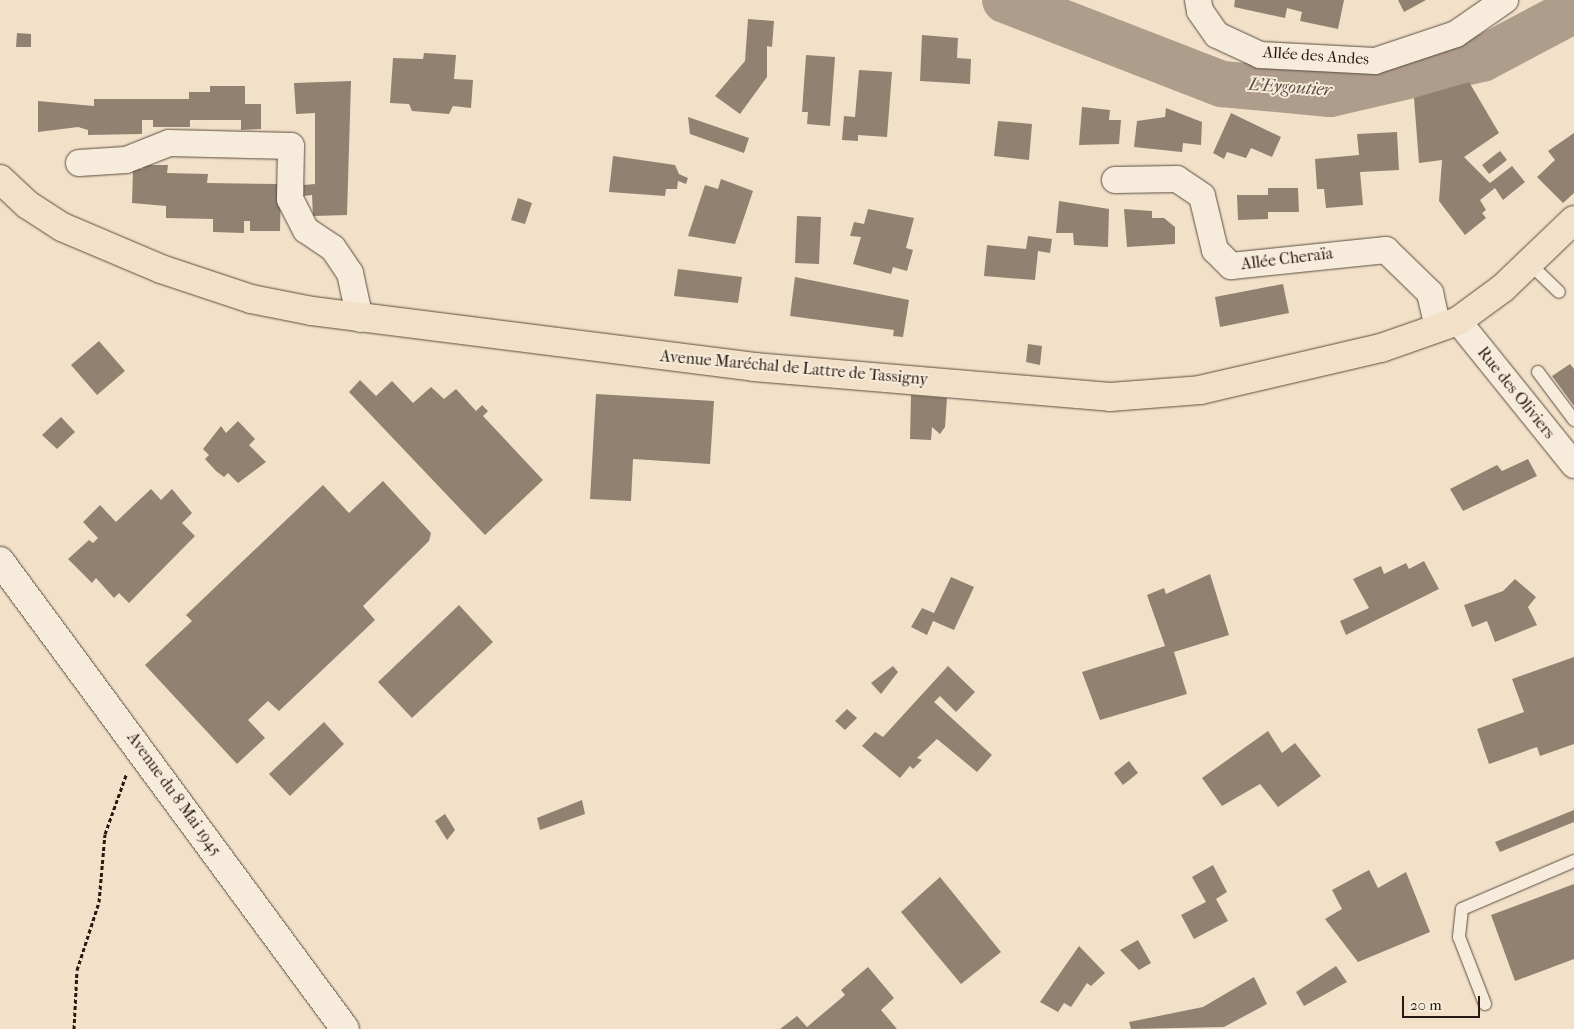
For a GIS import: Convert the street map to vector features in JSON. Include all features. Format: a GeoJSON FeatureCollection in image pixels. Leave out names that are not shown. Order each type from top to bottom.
{"type":"FeatureCollection","features":[{"type":"Feature","properties":{"kind":"main road","name":"Avenue Maréchal de Lattre de Tassigny"},"geometry":{"type":"LineString","coordinates":[[0,179],[28,205],[62,228],[160,269],[251,299],[360,319],[754,367],[1110,397],[1200,390],[1381,348],[1448,324],[1530,264],[1574,220]]}},
{"type":"Feature","properties":{"kind":"street","name":"Allée des Andes"},"geometry":{"type":"LineString","coordinates":[[1198,0],[1200,11],[1217,35],[1260,55],[1375,61],[1456,34],[1505,0]]}},
{"type":"Feature","properties":{"kind":"street"},"geometry":{"type":"LineString","coordinates":[[79,163],[126,160],[169,143],[291,146],[290,199],[306,230],[333,248],[350,274],[360,319]]}},
{"type":"Feature","properties":{"kind":"street","name":"Allée Cheraïa"},"geometry":{"type":"LineString","coordinates":[[1116,180],[1177,179],[1202,196],[1215,250],[1231,266],[1386,250],[1430,293],[1448,324]]}},
{"type":"Feature","properties":{"kind":"street","name":"Rue des Oliviers"},"geometry":{"type":"LineString","coordinates":[[1448,324],[1574,465]]}},
{"type":"Feature","properties":{"kind":"street","name":"Avenue du 8 Mai 1945"},"geometry":{"type":"LineString","coordinates":[[0,561],[142,750],[345,1029]]}},
{"type":"Feature","properties":{"kind":"lane"},"geometry":{"type":"LineString","coordinates":[[1530,264],[1558,292]]}},
{"type":"Feature","properties":{"kind":"lane"},"geometry":{"type":"LineString","coordinates":[[1538,372],[1574,420]]}},
{"type":"Feature","properties":{"kind":"lane"},"geometry":{"type":"LineString","coordinates":[[1485,1004],[1459,936],[1462,908],[1574,861]]}},
{"type":"Feature","properties":{"kind":"path"},"geometry":{"type":"LineString","coordinates":[[74,1029],[77,970],[99,902],[105,834],[122,782],[142,750]]}},
{"type":"Feature","properties":{"kind":"building"},"geometry":{"type":"Polygon","coordinates":[[[1235,0],[1344,0],[1338,29],[1300,21],[1302,12],[1287,8],[1285,18],[1234,7],[1235,0]]]}},
{"type":"Feature","properties":{"kind":"building"},"geometry":{"type":"Polygon","coordinates":[[[1398,0],[1426,0],[1404,12],[1398,0]]]}},
{"type":"Feature","properties":{"kind":"building"},"geometry":{"type":"Polygon","coordinates":[[[748,19],[774,21],[772,47],[767,46],[767,77],[740,114],[715,96],[745,61],[748,19]]]}},
{"type":"Feature","properties":{"kind":"building"},"geometry":{"type":"Polygon","coordinates":[[[17,33],[31,34],[31,47],[16,47],[17,33]]]}},
{"type":"Feature","properties":{"kind":"building"},"geometry":{"type":"Polygon","coordinates":[[[922,35],[958,38],[957,58],[971,59],[970,84],[920,81],[922,35]]]}},
{"type":"Feature","properties":{"kind":"building"},"geometry":{"type":"Polygon","coordinates":[[[424,53],[456,55],[454,79],[473,80],[471,108],[453,106],[449,114],[412,111],[409,104],[390,103],[393,58],[423,59],[424,53]]]}},
{"type":"Feature","properties":{"kind":"building"},"geometry":{"type":"Polygon","coordinates":[[[806,55],[835,57],[830,126],[807,124],[808,112],[802,112],[806,55]]]}},
{"type":"Feature","properties":{"kind":"building"},"geometry":{"type":"Polygon","coordinates":[[[859,70],[892,72],[887,137],[858,135],[858,141],[842,140],[844,116],[855,117],[859,70]]]}},
{"type":"Feature","properties":{"kind":"building"},"geometry":{"type":"Polygon","coordinates":[[[351,81],[347,215],[313,216],[312,195],[304,196],[304,185],[315,184],[315,113],[296,114],[294,83],[351,81]]]}},
{"type":"Feature","properties":{"kind":"building"},"geometry":{"type":"Polygon","coordinates":[[[1469,82],[1499,133],[1464,157],[1490,183],[1512,166],[1525,182],[1503,200],[1495,188],[1480,200],[1486,210],[1482,213],[1486,218],[1465,235],[1439,201],[1442,160],[1419,163],[1414,98],[1469,82]]]}},
{"type":"Feature","properties":{"kind":"building"},"geometry":{"type":"Polygon","coordinates":[[[210,86],[245,86],[245,104],[261,104],[261,129],[241,130],[241,120],[190,120],[190,127],[153,127],[153,120],[142,120],[142,134],[88,135],[88,130],[78,127],[38,132],[38,101],[94,106],[94,99],[189,99],[189,92],[210,92],[210,86]]]}},
{"type":"Feature","properties":{"kind":"building"},"geometry":{"type":"Polygon","coordinates":[[[1082,107],[1110,110],[1109,120],[1121,120],[1119,144],[1079,145],[1082,107]]]}},
{"type":"Feature","properties":{"kind":"building"},"geometry":{"type":"Polygon","coordinates":[[[1166,108],[1202,122],[1201,145],[1183,143],[1182,152],[1134,147],[1137,121],[1165,117],[1166,108]]]}},
{"type":"Feature","properties":{"kind":"building"},"geometry":{"type":"Polygon","coordinates":[[[1231,113],[1281,137],[1272,157],[1251,148],[1246,158],[1227,152],[1224,159],[1213,153],[1231,113]]]}},
{"type":"Feature","properties":{"kind":"building"},"geometry":{"type":"Polygon","coordinates":[[[688,117],[749,138],[744,153],[690,134],[688,117]]]}},
{"type":"Feature","properties":{"kind":"building"},"geometry":{"type":"Polygon","coordinates":[[[998,121],[1032,124],[1029,160],[994,156],[998,121]]]}},
{"type":"Feature","properties":{"kind":"building"},"geometry":{"type":"Polygon","coordinates":[[[1397,132],[1399,170],[1360,172],[1363,205],[1326,208],[1324,189],[1317,189],[1315,159],[1359,155],[1357,134],[1397,132]]]}},
{"type":"Feature","properties":{"kind":"building"},"geometry":{"type":"Polygon","coordinates":[[[1574,133],[1574,193],[1563,203],[1537,177],[1555,160],[1548,151],[1574,133]]]}},
{"type":"Feature","properties":{"kind":"building"},"geometry":{"type":"Polygon","coordinates":[[[1500,151],[1507,160],[1489,174],[1482,165],[1500,151]]]}},
{"type":"Feature","properties":{"kind":"building"},"geometry":{"type":"Polygon","coordinates":[[[613,156],[675,165],[679,174],[688,178],[686,184],[678,181],[677,189],[666,189],[665,196],[609,192],[613,156]]]}},
{"type":"Feature","properties":{"kind":"building"},"geometry":{"type":"Polygon","coordinates":[[[143,165],[168,165],[167,173],[208,174],[207,183],[281,184],[280,231],[250,231],[250,221],[244,221],[244,233],[213,232],[213,219],[166,218],[166,206],[132,203],[133,169],[143,169],[143,165]]]}},
{"type":"Feature","properties":{"kind":"building"},"geometry":{"type":"Polygon","coordinates":[[[721,179],[753,191],[735,244],[688,236],[705,185],[718,189],[721,179]]]}},
{"type":"Feature","properties":{"kind":"building"},"geometry":{"type":"Polygon","coordinates":[[[1268,188],[1298,188],[1299,212],[1268,212],[1268,219],[1238,220],[1237,195],[1268,195],[1268,188]]]}},
{"type":"Feature","properties":{"kind":"building"},"geometry":{"type":"Polygon","coordinates":[[[518,198],[532,203],[525,224],[511,220],[518,198]]]}},
{"type":"Feature","properties":{"kind":"building"},"geometry":{"type":"Polygon","coordinates":[[[1059,201],[1109,209],[1108,247],[1074,245],[1073,233],[1056,233],[1059,201]]]}},
{"type":"Feature","properties":{"kind":"building"},"geometry":{"type":"Polygon","coordinates":[[[868,209],[914,218],[906,248],[913,250],[907,271],[893,267],[891,274],[853,264],[861,237],[850,236],[854,222],[864,224],[868,209]]]}},
{"type":"Feature","properties":{"kind":"building"},"geometry":{"type":"Polygon","coordinates":[[[1124,209],[1152,211],[1152,218],[1164,218],[1175,227],[1175,244],[1127,247],[1124,209]]]}},
{"type":"Feature","properties":{"kind":"building"},"geometry":{"type":"Polygon","coordinates":[[[797,216],[821,217],[819,264],[795,263],[797,216]]]}},
{"type":"Feature","properties":{"kind":"building"},"geometry":{"type":"Polygon","coordinates":[[[1028,236],[1052,239],[1050,253],[1038,251],[1035,280],[984,276],[987,245],[1026,249],[1028,236]]]}},
{"type":"Feature","properties":{"kind":"building"},"geometry":{"type":"Polygon","coordinates":[[[678,269],[742,277],[738,303],[674,296],[678,269]]]}},
{"type":"Feature","properties":{"kind":"building"},"geometry":{"type":"Polygon","coordinates":[[[795,277],[909,300],[903,337],[893,336],[894,330],[790,316],[795,277]]]}},
{"type":"Feature","properties":{"kind":"building"},"geometry":{"type":"Polygon","coordinates":[[[1283,284],[1289,313],[1220,327],[1215,297],[1283,284]]]}},
{"type":"Feature","properties":{"kind":"building"},"geometry":{"type":"Polygon","coordinates":[[[99,341],[125,371],[97,395],[71,365],[99,341]]]}},
{"type":"Feature","properties":{"kind":"building"},"geometry":{"type":"Polygon","coordinates":[[[1028,344],[1042,346],[1040,365],[1026,362],[1028,344]]]}},
{"type":"Feature","properties":{"kind":"building"},"geometry":{"type":"Polygon","coordinates":[[[1570,364],[1574,369],[1574,406],[1552,376],[1570,364]]]}},
{"type":"Feature","properties":{"kind":"building"},"geometry":{"type":"Polygon","coordinates":[[[360,380],[376,396],[392,381],[413,403],[431,387],[444,399],[456,389],[476,411],[482,405],[488,411],[483,416],[543,480],[485,535],[349,392],[360,380]]]}},
{"type":"Feature","properties":{"kind":"building"},"geometry":{"type":"Polygon","coordinates":[[[596,394],[714,401],[710,464],[633,459],[631,501],[590,499],[596,394]]]}},
{"type":"Feature","properties":{"kind":"building"},"geometry":{"type":"Polygon","coordinates":[[[911,395],[947,398],[945,427],[940,434],[932,427],[931,440],[910,439],[911,395]]]}},
{"type":"Feature","properties":{"kind":"building"},"geometry":{"type":"Polygon","coordinates":[[[61,417],[75,432],[57,449],[42,435],[61,417]]]}},
{"type":"Feature","properties":{"kind":"building"},"geometry":{"type":"Polygon","coordinates":[[[238,421],[255,439],[249,445],[266,462],[238,483],[228,473],[224,477],[216,471],[205,459],[209,455],[203,449],[221,426],[226,433],[238,421]]]}},
{"type":"Feature","properties":{"kind":"building"},"geometry":{"type":"Polygon","coordinates":[[[1528,459],[1537,476],[1463,511],[1450,489],[1497,465],[1502,471],[1528,459]]]}},
{"type":"Feature","properties":{"kind":"building"},"geometry":{"type":"Polygon","coordinates":[[[383,481],[431,533],[429,541],[363,606],[375,620],[279,711],[268,701],[248,720],[265,738],[237,764],[145,665],[192,621],[186,615],[323,485],[349,513],[383,481]]]}},
{"type":"Feature","properties":{"kind":"building"},"geometry":{"type":"Polygon","coordinates":[[[151,489],[161,500],[172,489],[192,513],[182,523],[195,536],[129,603],[119,593],[114,598],[96,578],[92,583],[68,559],[89,540],[93,543],[98,538],[83,522],[100,505],[116,522],[151,489]]]}},
{"type":"Feature","properties":{"kind":"building"},"geometry":{"type":"Polygon","coordinates":[[[1424,561],[1439,589],[1346,635],[1340,621],[1369,608],[1353,579],[1381,566],[1384,574],[1406,563],[1409,569],[1424,561]]]}},
{"type":"Feature","properties":{"kind":"building"},"geometry":{"type":"Polygon","coordinates":[[[1210,574],[1229,635],[1174,652],[1187,694],[1100,720],[1082,672],[1165,646],[1147,595],[1164,588],[1166,594],[1210,574]]]}},
{"type":"Feature","properties":{"kind":"building"},"geometry":{"type":"Polygon","coordinates":[[[951,577],[974,587],[954,630],[933,621],[927,635],[911,627],[922,608],[934,613],[951,577]]]}},
{"type":"Feature","properties":{"kind":"building"},"geometry":{"type":"Polygon","coordinates":[[[1515,579],[1536,597],[1528,607],[1537,625],[1495,642],[1487,621],[1472,627],[1464,605],[1503,591],[1515,579]]]}},
{"type":"Feature","properties":{"kind":"building"},"geometry":{"type":"Polygon","coordinates":[[[459,605],[493,642],[412,718],[378,682],[459,605]]]}},
{"type":"Feature","properties":{"kind":"building"},"geometry":{"type":"Polygon","coordinates":[[[1574,657],[1574,744],[1540,756],[1537,747],[1489,764],[1477,729],[1524,712],[1512,679],[1574,657]]]}},
{"type":"Feature","properties":{"kind":"building"},"geometry":{"type":"Polygon","coordinates":[[[893,666],[898,672],[881,694],[871,683],[893,666]]]}},
{"type":"Feature","properties":{"kind":"building"},"geometry":{"type":"Polygon","coordinates":[[[948,666],[975,692],[956,712],[940,696],[934,702],[992,755],[977,772],[937,739],[917,758],[922,760],[913,769],[910,766],[900,778],[862,746],[875,732],[883,737],[948,666]]]}},
{"type":"Feature","properties":{"kind":"building"},"geometry":{"type":"Polygon","coordinates":[[[847,709],[857,718],[845,730],[835,721],[847,709]]]}},
{"type":"Feature","properties":{"kind":"building"},"geometry":{"type":"Polygon","coordinates":[[[324,722],[344,744],[290,796],[269,774],[324,722]]]}},
{"type":"Feature","properties":{"kind":"building"},"geometry":{"type":"Polygon","coordinates":[[[1268,731],[1282,753],[1295,743],[1321,776],[1278,807],[1260,784],[1222,806],[1202,778],[1268,731]]]}},
{"type":"Feature","properties":{"kind":"building"},"geometry":{"type":"Polygon","coordinates":[[[1129,761],[1138,773],[1123,785],[1114,773],[1129,761]]]}},
{"type":"Feature","properties":{"kind":"building"},"geometry":{"type":"Polygon","coordinates":[[[582,800],[585,814],[540,830],[537,818],[582,800]]]}},
{"type":"Feature","properties":{"kind":"building"},"geometry":{"type":"Polygon","coordinates":[[[1574,810],[1574,822],[1500,852],[1495,842],[1574,810]]]}},
{"type":"Feature","properties":{"kind":"building"},"geometry":{"type":"Polygon","coordinates":[[[445,814],[455,830],[447,840],[435,821],[445,814]]]}},
{"type":"Feature","properties":{"kind":"building"},"geometry":{"type":"Polygon","coordinates":[[[1213,865],[1227,892],[1216,899],[1228,921],[1194,939],[1181,915],[1206,902],[1192,877],[1213,865]]]}},
{"type":"Feature","properties":{"kind":"building"},"geometry":{"type":"Polygon","coordinates":[[[1369,870],[1378,888],[1406,872],[1430,932],[1358,962],[1325,919],[1342,909],[1332,890],[1369,870]]]}},
{"type":"Feature","properties":{"kind":"building"},"geometry":{"type":"Polygon","coordinates":[[[940,877],[1001,952],[961,984],[901,912],[940,877]]]}},
{"type":"Feature","properties":{"kind":"building"},"geometry":{"type":"Polygon","coordinates":[[[1574,884],[1574,959],[1515,981],[1491,915],[1574,884]]]}},
{"type":"Feature","properties":{"kind":"building"},"geometry":{"type":"Polygon","coordinates":[[[1138,940],[1151,963],[1139,970],[1120,950],[1138,940]]]}},
{"type":"Feature","properties":{"kind":"building"},"geometry":{"type":"Polygon","coordinates":[[[1079,946],[1105,973],[1091,986],[1087,983],[1071,1007],[1064,1003],[1058,1012],[1040,1002],[1079,946]]]}},
{"type":"Feature","properties":{"kind":"building"},"geometry":{"type":"Polygon","coordinates":[[[1336,966],[1347,982],[1304,1006],[1296,992],[1336,966]]]}},
{"type":"Feature","properties":{"kind":"building"},"geometry":{"type":"Polygon","coordinates":[[[868,967],[894,998],[881,1010],[897,1029],[780,1029],[797,1016],[807,1027],[845,995],[841,990],[868,967]]]}},
{"type":"Feature","properties":{"kind":"building"},"geometry":{"type":"Polygon","coordinates":[[[1254,977],[1267,1004],[1224,1027],[1131,1029],[1129,1022],[1203,1007],[1254,977]]]}},
{"type":"Feature","properties":{"kind":"waterway","name":"L'Eygoutier"},"geometry":{"type":"LineString","coordinates":[[1005,0],[1222,84],[1330,94],[1482,59],[1574,10]]}}]}
